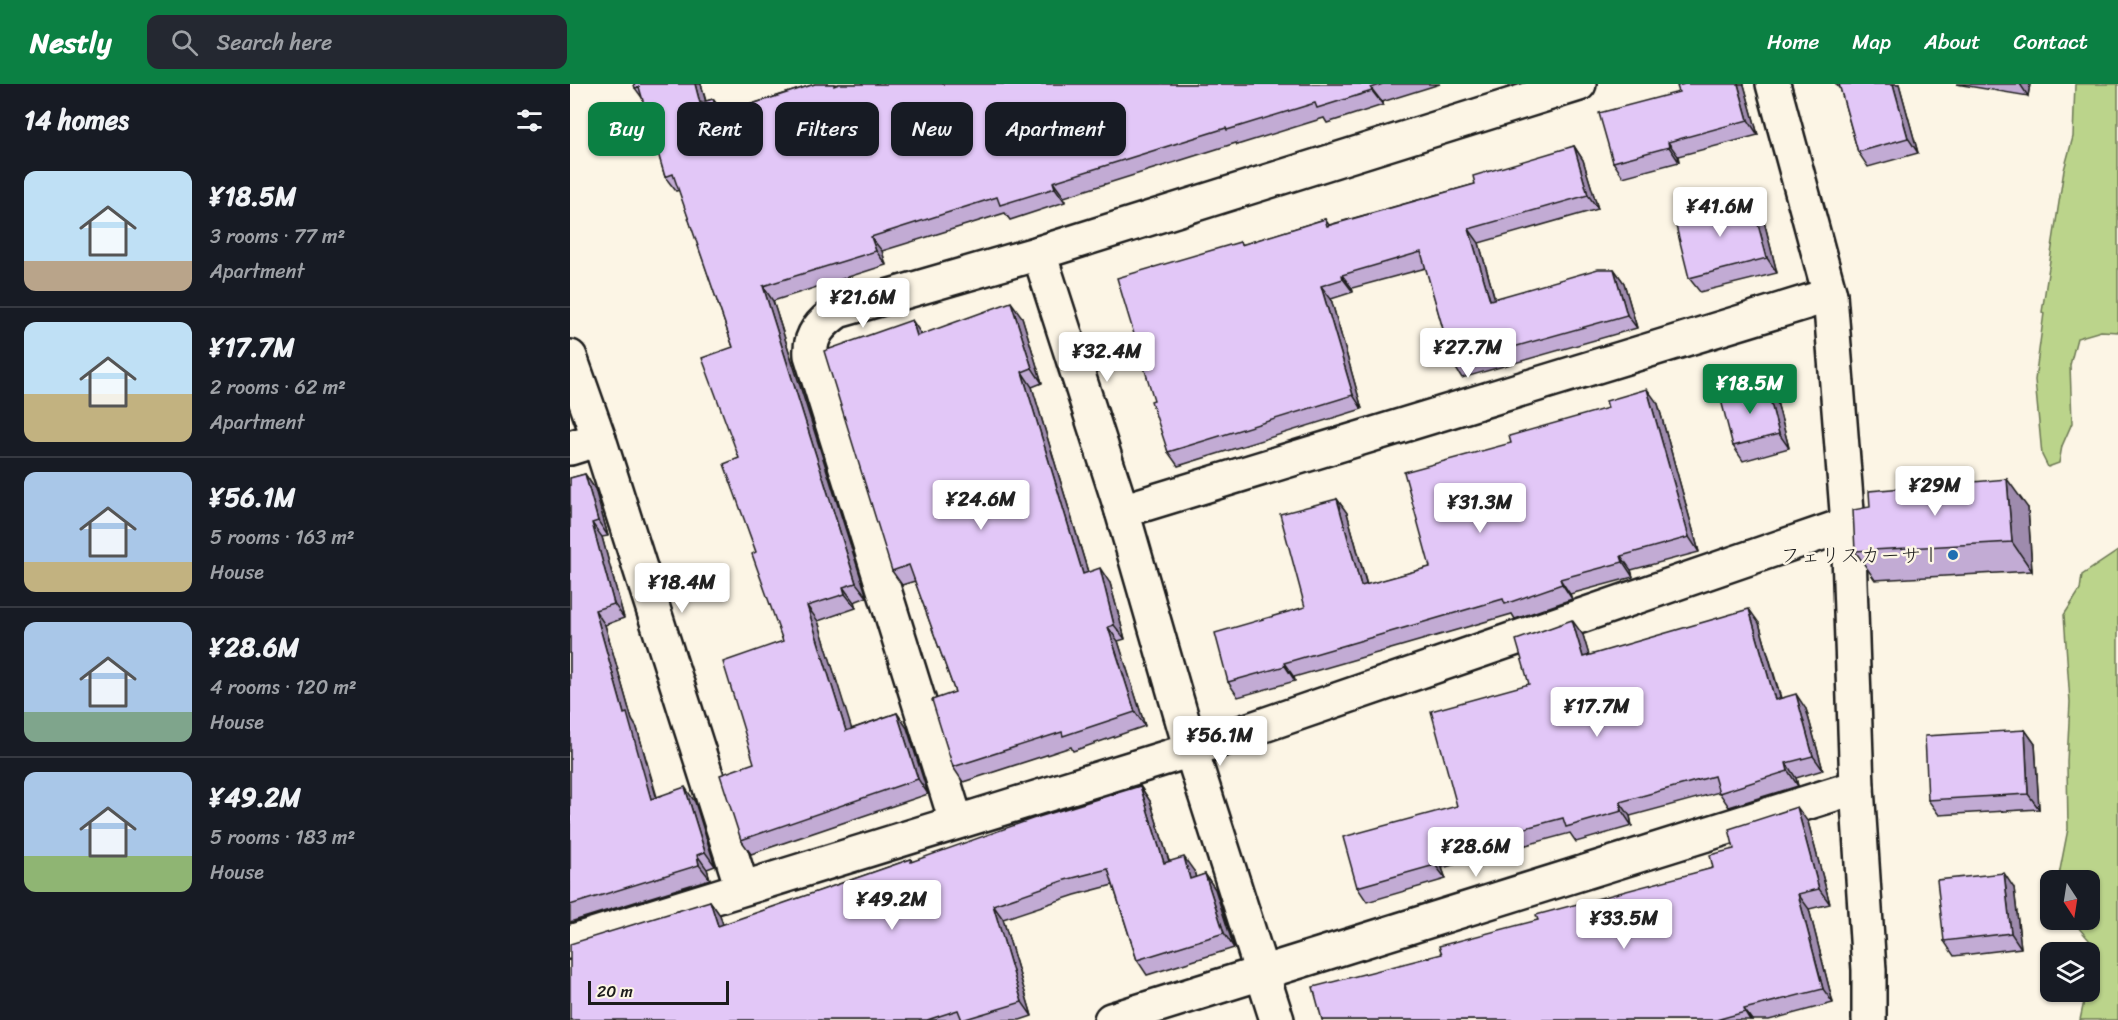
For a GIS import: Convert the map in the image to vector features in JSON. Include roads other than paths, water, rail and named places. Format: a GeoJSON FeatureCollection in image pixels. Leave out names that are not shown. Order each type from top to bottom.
{"type":"FeatureCollection","features":[{"type":"Feature","properties":{"kind":"street"},"geometry":{"type":"LineString","coordinates":[[956,821],[814,367],[810,346],[821,324],[838,311],[1039,253],[1579,84]]}},
{"type":"Feature","properties":{"kind":"street"},"geometry":{"type":"LineString","coordinates":[[1773,84],[1830,295],[1848,524],[1857,787],[1869,970],[1869,1020]]}},
{"type":"Feature","properties":{"kind":"street"},"geometry":{"type":"LineString","coordinates":[[1039,253],[1122,512],[1191,750],[1277,1020]]}},
{"type":"Feature","properties":{"kind":"street"},"geometry":{"type":"LineString","coordinates":[[1122,512],[1830,295]]}},
{"type":"Feature","properties":{"kind":"street"},"geometry":{"type":"LineString","coordinates":[[570,357],[585,443],[742,888]]}},
{"type":"Feature","properties":{"kind":"street"},"geometry":{"type":"LineString","coordinates":[[570,942],[1191,750],[1848,524]]}},
{"type":"Feature","properties":{"kind":"street"},"geometry":{"type":"LineString","coordinates":[[1111,1020],[1857,787]]}},
{"type":"Feature","properties":{"kind":"place","name":"フェリスカーサⅠ"},"geometry":{"type":"Point","coordinates":[1953,555]}}]}
